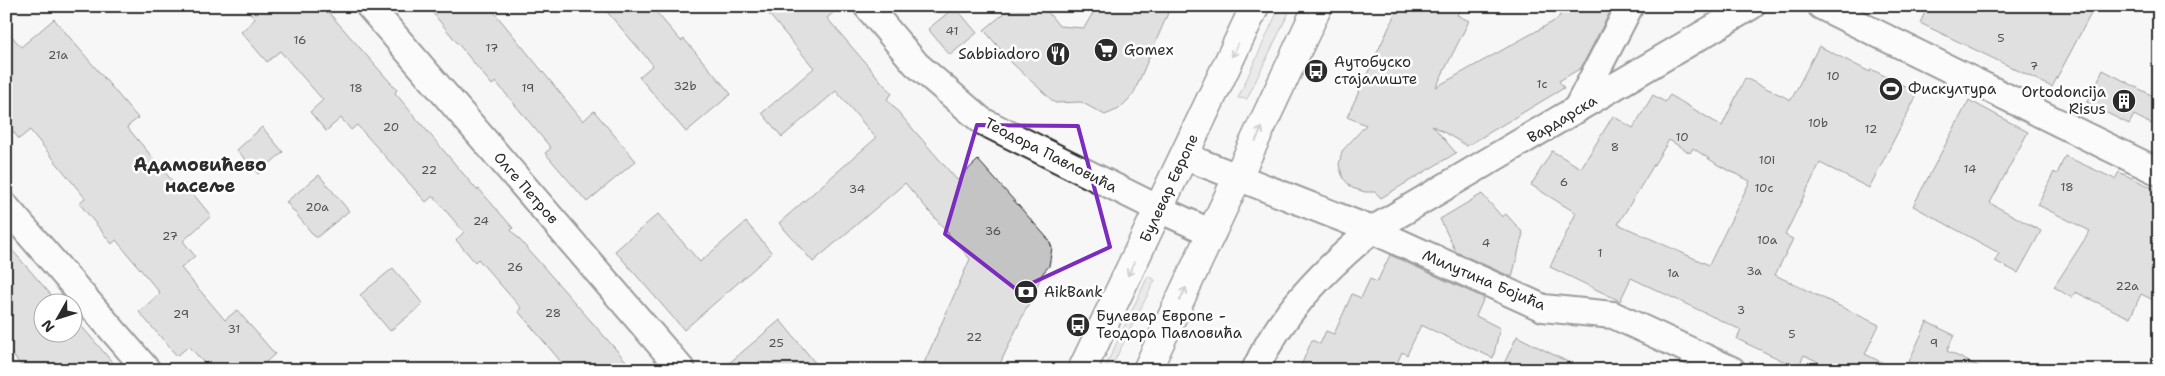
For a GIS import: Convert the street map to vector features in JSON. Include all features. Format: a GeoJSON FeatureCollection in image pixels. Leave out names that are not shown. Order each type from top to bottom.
{"type":"FeatureCollection","features":[{"type":"Feature","properties":{"kind":"main road","name":"Булевар Европе"},"geometry":{"type":"LineString","coordinates":[[1082,370],[1255,6]]}},
{"type":"Feature","properties":{"kind":"main road"},"geometry":{"type":"LineString","coordinates":[[1147,370],[1318,6]]}},
{"type":"Feature","properties":{"kind":"street","name":"Олге Петров"},"geometry":{"type":"LineString","coordinates":[[369,6],[682,370]]}},
{"type":"Feature","properties":{"kind":"street","name":"Теодора Павловића"},"geometry":{"type":"LineString","coordinates":[[867,6],[916,64],[982,121],[1159,209],[1212,233]]}},
{"type":"Feature","properties":{"kind":"street"},"geometry":{"type":"LineString","coordinates":[[1575,111],[1630,6]]}},
{"type":"Feature","properties":{"kind":"street","name":"Вардарска"},"geometry":{"type":"LineString","coordinates":[[1372,230],[1751,6]]}},
{"type":"Feature","properties":{"kind":"street"},"geometry":{"type":"LineString","coordinates":[[1822,6],[2159,172]]}},
{"type":"Feature","properties":{"kind":"street","name":"Милутина Бојића"},"geometry":{"type":"LineString","coordinates":[[1184,156],[1372,230],[1543,308],[1613,315],[1732,370]]}},
{"type":"Feature","properties":{"kind":"street"},"geometry":{"type":"LineString","coordinates":[[6,208],[147,370]]}},
{"type":"Feature","properties":{"kind":"street"},"geometry":{"type":"LineString","coordinates":[[1255,370],[1266,346],[1294,305],[1328,269],[1372,230]]}},
{"type":"Feature","properties":{"kind":"highlighted area"},"geometry":{"type":"Polygon","coordinates":[[[977,125],[1078,126],[1110,247],[1017,290],[945,234],[977,125]]]}},
{"type":"Feature","properties":{"kind":"shaded area"},"geometry":{"type":"Polygon","coordinates":[[[1280,6],[1292,6],[1247,99],[1238,98],[1280,6]]]}},
{"type":"Feature","properties":{"kind":"shaded area"},"geometry":{"type":"Polygon","coordinates":[[[1148,276],[1155,280],[1110,370],[1104,370],[1148,276]]]}},
{"type":"Feature","properties":{"kind":"building"},"geometry":{"type":"Polygon","coordinates":[[[244,6],[323,6],[397,90],[395,93],[477,190],[479,189],[513,228],[511,230],[634,370],[568,370],[518,311],[521,308],[478,259],[475,262],[456,240],[464,232],[433,196],[426,202],[357,125],[351,130],[341,118],[326,131],[310,112],[323,100],[280,51],[267,62],[241,32],[255,19],[244,6]]]}},
{"type":"Feature","properties":{"kind":"building"},"geometry":{"type":"Polygon","coordinates":[[[427,6],[489,6],[583,121],[594,111],[636,161],[587,202],[545,153],[551,148],[496,82],[492,85],[427,6]]]}},
{"type":"Feature","properties":{"kind":"building"},"geometry":{"type":"Polygon","coordinates":[[[602,6],[651,6],[681,41],[684,39],[731,94],[686,132],[639,77],[653,65],[602,6]]]}},
{"type":"Feature","properties":{"kind":"building"},"geometry":{"type":"Polygon","coordinates":[[[762,6],[841,6],[827,18],[892,94],[887,99],[957,180],[978,160],[1049,240],[1052,248],[1049,266],[1043,273],[997,370],[921,370],[970,259],[905,183],[813,262],[779,223],[876,138],[836,91],[782,137],[762,113],[814,68],[762,6]]]}},
{"type":"Feature","properties":{"kind":"building"},"geometry":{"type":"Polygon","coordinates":[[[1013,6],[1043,6],[1059,26],[1084,28],[1097,6],[1171,6],[1133,95],[1119,109],[1105,115],[1081,102],[1055,103],[1013,64],[984,30],[1013,6]]]}},
{"type":"Feature","properties":{"kind":"building"},"geometry":{"type":"Polygon","coordinates":[[[1399,6],[1462,6],[1457,15],[1469,21],[1436,87],[1558,19],[1564,6],[1613,6],[1581,68],[1559,81],[1564,88],[1467,146],[1432,125],[1456,153],[1381,198],[1375,192],[1365,192],[1352,188],[1343,178],[1339,165],[1342,151],[1366,125],[1347,117],[1399,6]]]}},
{"type":"Feature","properties":{"kind":"building"},"geometry":{"type":"Polygon","coordinates":[[[1928,6],[2095,6],[2052,87],[1920,23],[1928,6]]]}},
{"type":"Feature","properties":{"kind":"building"},"geometry":{"type":"Polygon","coordinates":[[[955,7],[977,33],[950,55],[928,29],[955,7]]]}},
{"type":"Feature","properties":{"kind":"building"},"geometry":{"type":"Polygon","coordinates":[[[54,19],[138,118],[127,127],[179,189],[185,184],[211,216],[183,241],[195,256],[181,268],[225,320],[237,310],[275,354],[257,370],[210,370],[189,346],[177,356],[139,312],[160,293],[116,240],[112,244],[79,203],[85,198],[30,130],[19,139],[6,123],[6,29],[21,47],[54,19]]]}},
{"type":"Feature","properties":{"kind":"building"},"geometry":{"type":"Polygon","coordinates":[[[1819,46],[1870,72],[1871,69],[1918,93],[1869,188],[1820,163],[1785,235],[1793,239],[1775,275],[1879,325],[1865,354],[1897,370],[1835,370],[1804,355],[1798,368],[1737,339],[1741,330],[1631,278],[1620,301],[1550,267],[1576,213],[1531,185],[1552,151],[1581,168],[1613,116],[1633,128],[1653,95],[1665,102],[1670,95],[1722,126],[1745,78],[1791,100],[1819,46]],[[1669,140],[1618,224],[1709,265],[1750,181],[1718,165],[1693,148],[1690,153],[1669,140]]]}},
{"type":"Feature","properties":{"kind":"building"},"geometry":{"type":"Polygon","coordinates":[[[2103,70],[2159,99],[2159,128],[2134,115],[2129,124],[2087,103],[2103,70]]]}},
{"type":"Feature","properties":{"kind":"building"},"geometry":{"type":"Polygon","coordinates":[[[1969,100],[2028,132],[1990,203],[2041,231],[2018,273],[1995,261],[1999,253],[1913,206],[1969,100]]]}},
{"type":"Feature","properties":{"kind":"building"},"geometry":{"type":"Polygon","coordinates":[[[262,127],[283,152],[258,174],[237,150],[262,127]]]}},
{"type":"Feature","properties":{"kind":"building"},"geometry":{"type":"Polygon","coordinates":[[[2065,156],[2115,179],[2119,172],[2159,191],[2159,303],[2141,294],[2130,318],[2075,292],[2072,298],[2054,287],[2090,231],[2038,205],[2054,172],[2057,174],[2065,156]]]}},
{"type":"Feature","properties":{"kind":"building"},"geometry":{"type":"Polygon","coordinates":[[[319,175],[349,211],[316,238],[286,202],[319,175]]]}},
{"type":"Feature","properties":{"kind":"building"},"geometry":{"type":"Polygon","coordinates":[[[1482,194],[1502,217],[1506,214],[1523,233],[1512,277],[1456,252],[1440,219],[1482,194]]]}},
{"type":"Feature","properties":{"kind":"building"},"geometry":{"type":"Polygon","coordinates":[[[658,214],[700,262],[746,222],[772,253],[684,330],[615,251],[658,214]]]}},
{"type":"Feature","properties":{"kind":"building"},"geometry":{"type":"Polygon","coordinates":[[[6,243],[50,294],[32,294],[32,344],[82,344],[82,327],[119,370],[25,370],[6,347],[6,243]]]}},
{"type":"Feature","properties":{"kind":"building"},"geometry":{"type":"Polygon","coordinates":[[[1390,255],[1484,298],[1476,316],[1500,328],[1493,358],[1421,325],[1407,355],[1402,352],[1394,370],[1299,370],[1312,340],[1320,344],[1326,331],[1334,334],[1352,294],[1361,298],[1370,279],[1377,282],[1390,255]]]}},
{"type":"Feature","properties":{"kind":"building"},"geometry":{"type":"Polygon","coordinates":[[[393,268],[423,304],[390,331],[360,295],[393,268]]]}},
{"type":"Feature","properties":{"kind":"building"},"geometry":{"type":"Polygon","coordinates":[[[780,320],[821,370],[721,370],[780,320]]]}},
{"type":"Feature","properties":{"kind":"building"},"geometry":{"type":"Polygon","coordinates":[[[1927,322],[1954,335],[1947,351],[1986,370],[1905,370],[1927,322]]]}},
{"type":"Feature","properties":{"kind":"building"},"geometry":{"type":"Polygon","coordinates":[[[1517,336],[1536,346],[1584,370],[1501,370],[1517,336]]]}},
{"type":"Feature","properties":{"kind":"place","name":"Gomex"},"geometry":{"type":"Point","coordinates":[1106,50]}},
{"type":"Feature","properties":{"kind":"place","name":"Sabbiadoro"},"geometry":{"type":"Point","coordinates":[1058,54]}},
{"type":"Feature","properties":{"kind":"place","name":"Аутобуско стајалиште"},"geometry":{"type":"Point","coordinates":[1316,71]}},
{"type":"Feature","properties":{"kind":"place","name":"Фискултура"},"geometry":{"type":"Point","coordinates":[1891,89]}},
{"type":"Feature","properties":{"kind":"place","name":"Ortodoncija Risus"},"geometry":{"type":"Point","coordinates":[2124,101]}},
{"type":"Feature","properties":{"kind":"place","name":"AikBank"},"geometry":{"type":"Point","coordinates":[1026,292]}},
{"type":"Feature","properties":{"kind":"place","name":"Булевар Европе - Теодора Павловића"},"geometry":{"type":"Point","coordinates":[1078,325]}},
{"type":"Feature","properties":{"kind":"district","name":"Адамовићево насеље"},"geometry":{"type":"Point","coordinates":[200,175]}}]}
